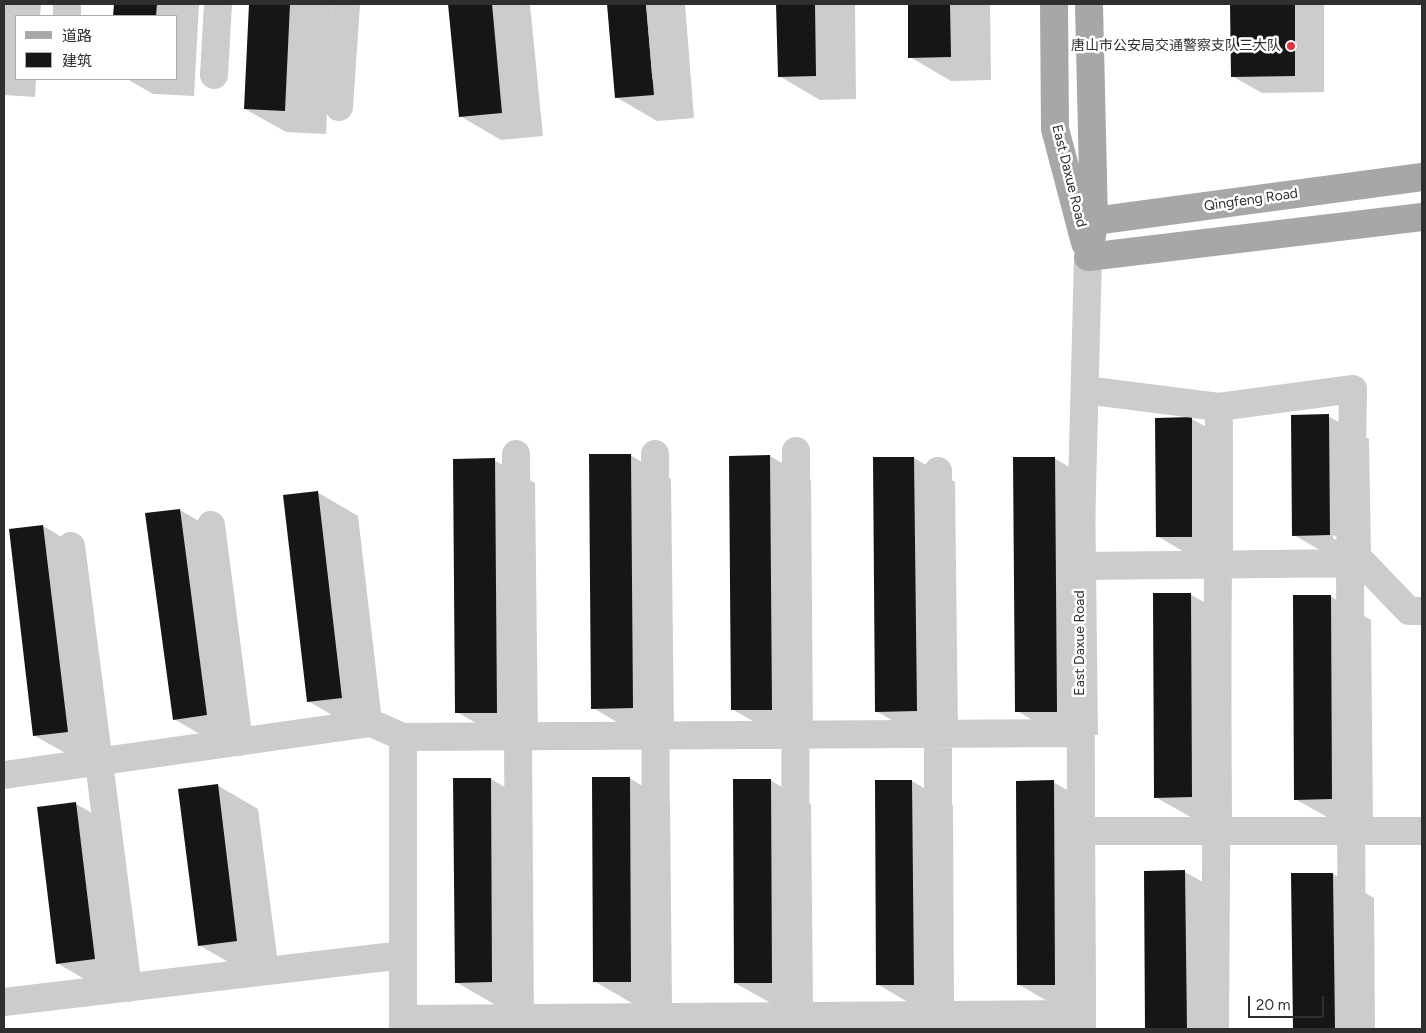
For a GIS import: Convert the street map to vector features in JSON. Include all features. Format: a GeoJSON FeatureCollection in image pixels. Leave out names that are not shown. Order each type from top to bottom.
{"type":"FeatureCollection","features":[{"type":"Feature","properties":{"kind":"main road","name":"East Daxue Road"},"geometry":{"type":"LineString","coordinates":[[1054,4],[1055,129],[1088,223]]}},
{"type":"Feature","properties":{"kind":"main road","name":"East Daxue Road"},"geometry":{"type":"LineString","coordinates":[[1088,4],[1088,257]]}},
{"type":"Feature","properties":{"kind":"main road","name":"Qingfeng Road"},"geometry":{"type":"LineString","coordinates":[[1088,223],[1422,177]]}},
{"type":"Feature","properties":{"kind":"main road"},"geometry":{"type":"LineString","coordinates":[[1088,257],[1422,217]]}},
{"type":"Feature","properties":{"kind":"street"},"geometry":{"type":"LineString","coordinates":[[214,75],[218,4]]}},
{"type":"Feature","properties":{"kind":"street"},"geometry":{"type":"LineString","coordinates":[[339,107],[346,4]]}},
{"type":"Feature","properties":{"kind":"street"},"geometry":{"type":"LineString","coordinates":[[510,4],[520,92]]}},
{"type":"Feature","properties":{"kind":"street"},"geometry":{"type":"LineString","coordinates":[[660,4],[666,75]]}},
{"type":"Feature","properties":{"kind":"street"},"geometry":{"type":"LineString","coordinates":[[831,4],[832,59]]}},
{"type":"Feature","properties":{"kind":"street","name":"East Daxue Road"},"geometry":{"type":"LineString","coordinates":[[1082,1022],[1080,566],[1088,257]]}},
{"type":"Feature","properties":{"kind":"street"},"geometry":{"type":"LineString","coordinates":[[1085,390],[1219,407],[1352,389],[1350,564],[1352,1029]]}},
{"type":"Feature","properties":{"kind":"street"},"geometry":{"type":"LineString","coordinates":[[1215,1029],[1219,407]]}},
{"type":"Feature","properties":{"kind":"street"},"geometry":{"type":"LineString","coordinates":[[796,451],[796,1023]]}},
{"type":"Feature","properties":{"kind":"street"},"geometry":{"type":"LineString","coordinates":[[516,454],[520,1024]]}},
{"type":"Feature","properties":{"kind":"street"},"geometry":{"type":"LineString","coordinates":[[655,454],[656,1023]]}},
{"type":"Feature","properties":{"kind":"street"},"geometry":{"type":"LineString","coordinates":[[938,471],[938,1022]]}},
{"type":"Feature","properties":{"kind":"street"},"geometry":{"type":"LineString","coordinates":[[211,525],[239,742]]}},
{"type":"Feature","properties":{"kind":"street"},"geometry":{"type":"LineString","coordinates":[[71,546],[128,988]]}},
{"type":"Feature","properties":{"kind":"street"},"geometry":{"type":"LineString","coordinates":[[1080,566],[1363,563],[1409,611],[1422,611]]}},
{"type":"Feature","properties":{"kind":"street"},"geometry":{"type":"LineString","coordinates":[[4,775],[371,723],[402,737],[1080,733]]}},
{"type":"Feature","properties":{"kind":"street"},"geometry":{"type":"LineString","coordinates":[[402,737],[402,1024],[1082,1022]]}},
{"type":"Feature","properties":{"kind":"street"},"geometry":{"type":"LineString","coordinates":[[1082,831],[1422,831]]}},
{"type":"Feature","properties":{"kind":"street"},"geometry":{"type":"LineString","coordinates":[[4,1002],[402,955]]}},
{"type":"Feature","properties":{"kind":"building"},"geometry":{"type":"Polygon","coordinates":[[[114,4],[157,4],[156,15],[113,15],[114,4]]]}},
{"type":"Feature","properties":{"kind":"building"},"geometry":{"type":"Polygon","coordinates":[[[249,4],[290,4],[285,111],[244,109],[249,4]]]}},
{"type":"Feature","properties":{"kind":"building"},"geometry":{"type":"Polygon","coordinates":[[[448,4],[492,4],[502,113],[459,117],[448,4]]]}},
{"type":"Feature","properties":{"kind":"building"},"geometry":{"type":"Polygon","coordinates":[[[607,4],[646,4],[654,95],[615,98],[607,4]]]}},
{"type":"Feature","properties":{"kind":"building"},"geometry":{"type":"Polygon","coordinates":[[[776,4],[815,4],[816,76],[778,77],[776,4]]]}},
{"type":"Feature","properties":{"kind":"building"},"geometry":{"type":"Polygon","coordinates":[[[908,4],[950,4],[951,57],[908,58],[908,4]]]}},
{"type":"Feature","properties":{"kind":"building","name":"唐山市公安局交通警察支队三大队"},"geometry":{"type":"Polygon","coordinates":[[[1230,4],[1295,4],[1295,76],[1231,77],[1230,4]]]}},
{"type":"Feature","properties":{"kind":"building"},"geometry":{"type":"Polygon","coordinates":[[[1329,414],[1330,535],[1292,536],[1291,415],[1329,414]]]}},
{"type":"Feature","properties":{"kind":"building"},"geometry":{"type":"Polygon","coordinates":[[[1192,417],[1192,537],[1156,537],[1155,418],[1192,417]]]}},
{"type":"Feature","properties":{"kind":"building"},"geometry":{"type":"Polygon","coordinates":[[[589,454],[631,454],[633,708],[591,709],[589,454]]]}},
{"type":"Feature","properties":{"kind":"building"},"geometry":{"type":"Polygon","coordinates":[[[770,455],[772,710],[731,710],[729,456],[770,455]]]}},
{"type":"Feature","properties":{"kind":"building"},"geometry":{"type":"Polygon","coordinates":[[[873,457],[914,457],[917,711],[875,712],[873,457]]]}},
{"type":"Feature","properties":{"kind":"building"},"geometry":{"type":"Polygon","coordinates":[[[1013,457],[1055,457],[1057,712],[1015,712],[1013,457]]]}},
{"type":"Feature","properties":{"kind":"building"},"geometry":{"type":"Polygon","coordinates":[[[495,458],[497,713],[455,713],[453,459],[495,458]]]}},
{"type":"Feature","properties":{"kind":"building"},"geometry":{"type":"Polygon","coordinates":[[[318,491],[342,698],[307,702],[283,495],[318,491]]]}},
{"type":"Feature","properties":{"kind":"building"},"geometry":{"type":"Polygon","coordinates":[[[180,509],[207,715],[173,720],[145,513],[180,509]]]}},
{"type":"Feature","properties":{"kind":"building"},"geometry":{"type":"Polygon","coordinates":[[[43,525],[68,732],[33,736],[9,529],[43,525]]]}},
{"type":"Feature","properties":{"kind":"building"},"geometry":{"type":"Polygon","coordinates":[[[1153,593],[1191,593],[1192,797],[1154,798],[1153,593]]]}},
{"type":"Feature","properties":{"kind":"building"},"geometry":{"type":"Polygon","coordinates":[[[1293,595],[1331,595],[1332,799],[1294,800],[1293,595]]]}},
{"type":"Feature","properties":{"kind":"building"},"geometry":{"type":"Polygon","coordinates":[[[592,777],[630,777],[631,982],[593,982],[592,777]]]}},
{"type":"Feature","properties":{"kind":"building"},"geometry":{"type":"Polygon","coordinates":[[[453,778],[491,778],[492,982],[455,983],[453,778]]]}},
{"type":"Feature","properties":{"kind":"building"},"geometry":{"type":"Polygon","coordinates":[[[733,779],[771,779],[772,983],[734,983],[733,779]]]}},
{"type":"Feature","properties":{"kind":"building"},"geometry":{"type":"Polygon","coordinates":[[[875,780],[912,780],[914,985],[876,985],[875,780]]]}},
{"type":"Feature","properties":{"kind":"building"},"geometry":{"type":"Polygon","coordinates":[[[1054,780],[1055,985],[1017,985],[1016,781],[1054,780]]]}},
{"type":"Feature","properties":{"kind":"building"},"geometry":{"type":"Polygon","coordinates":[[[218,784],[237,941],[198,946],[178,789],[218,784]]]}},
{"type":"Feature","properties":{"kind":"building"},"geometry":{"type":"Polygon","coordinates":[[[76,802],[95,959],[56,964],[37,807],[76,802]]]}},
{"type":"Feature","properties":{"kind":"building"},"geometry":{"type":"Polygon","coordinates":[[[1185,870],[1187,1029],[1145,1029],[1144,871],[1185,870]]]}},
{"type":"Feature","properties":{"kind":"building"},"geometry":{"type":"Polygon","coordinates":[[[1291,873],[1333,873],[1335,1029],[1293,1029],[1291,873]]]}},
{"type":"Feature","properties":{"kind":"place","name":"唐山市公安局交通警察支队三大队"},"geometry":{"type":"Point","coordinates":[1291,46]}}]}
